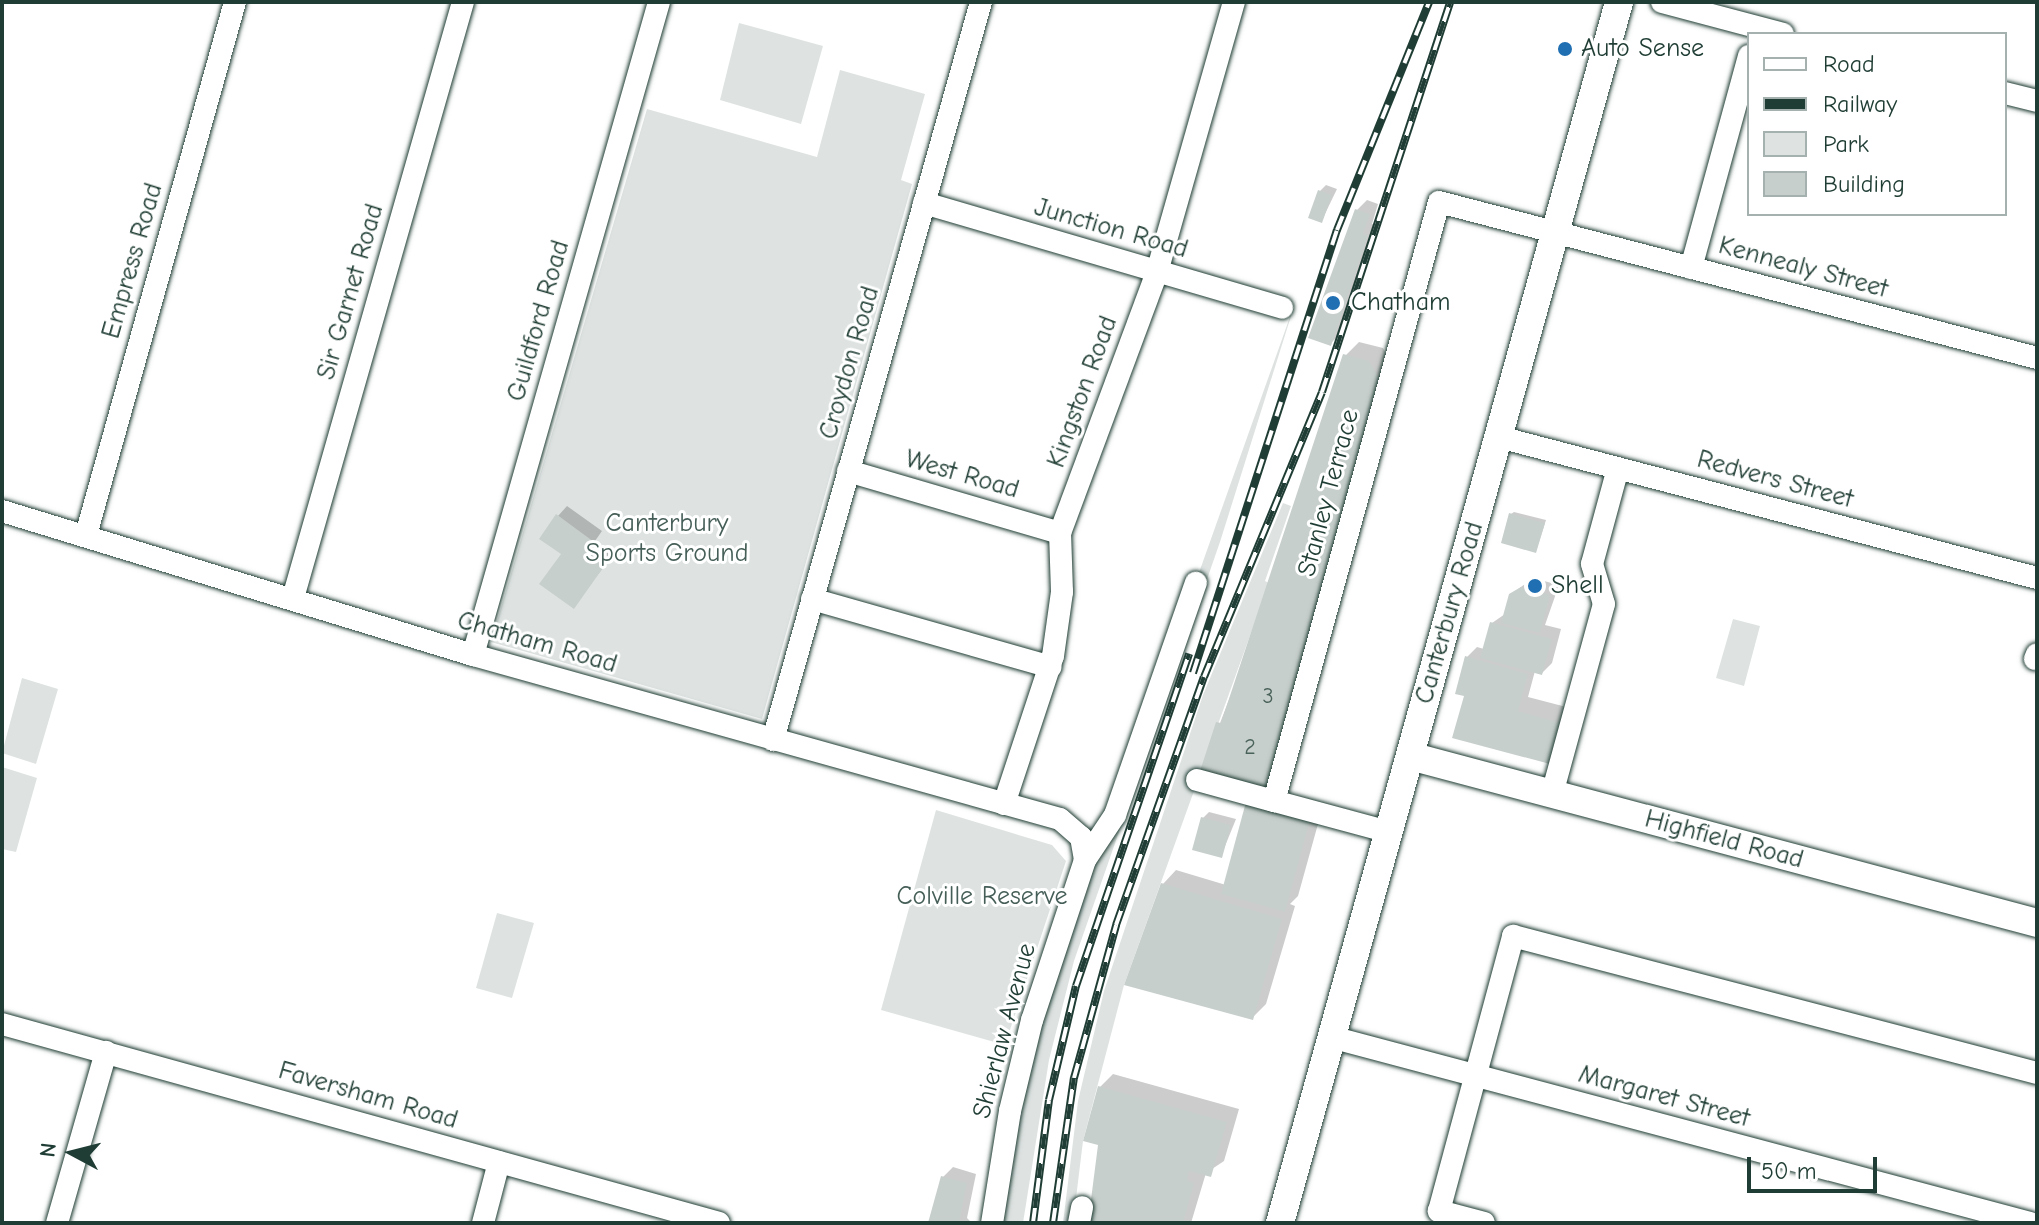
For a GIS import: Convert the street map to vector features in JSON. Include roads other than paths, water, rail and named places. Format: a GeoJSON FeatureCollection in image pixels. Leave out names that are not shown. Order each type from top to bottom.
{"type":"FeatureCollection","features":[{"type":"Feature","properties":{"kind":"main road","name":"Canterbury Road"},"geometry":{"type":"LineString","coordinates":[[1280,1223],[1619,2]]}},
{"type":"Feature","properties":{"kind":"main road","name":"Highfield Road"},"geometry":{"type":"LineString","coordinates":[[1410,756],[2037,923]]}},
{"type":"Feature","properties":{"kind":"street","name":"Empress Road"},"geometry":{"type":"LineString","coordinates":[[86,535],[235,2]]}},
{"type":"Feature","properties":{"kind":"street","name":"Sir Garnet Road"},"geometry":{"type":"LineString","coordinates":[[293,598],[463,2]]}},
{"type":"Feature","properties":{"kind":"street","name":"Guildford Road"},"geometry":{"type":"LineString","coordinates":[[473,655],[659,2]]}},
{"type":"Feature","properties":{"kind":"street","name":"Croydon Road"},"geometry":{"type":"LineString","coordinates":[[773,740],[981,2]]}},
{"type":"Feature","properties":{"kind":"street","name":"Kingston Road"},"geometry":{"type":"LineString","coordinates":[[1004,804],[1050,667],[1062,592],[1060,533],[1157,272],[1234,2]]}},
{"type":"Feature","properties":{"kind":"street"},"geometry":{"type":"LineString","coordinates":[[1662,2],[1756,31]]}},
{"type":"Feature","properties":{"kind":"street"},"geometry":{"type":"LineString","coordinates":[[1691,268],[1747,63]]}},
{"type":"Feature","properties":{"kind":"street"},"geometry":{"type":"LineString","coordinates":[[2007,94],[2037,101]]}},
{"type":"Feature","properties":{"kind":"street","name":"Stanley Terrace"},"geometry":{"type":"LineString","coordinates":[[1274,801],[1439,202],[1555,233]]}},
{"type":"Feature","properties":{"kind":"street","name":"Junction Road"},"geometry":{"type":"LineString","coordinates":[[924,203],[1282,308]]}},
{"type":"Feature","properties":{"kind":"street","name":"Kennealy Street"},"geometry":{"type":"LineString","coordinates":[[1555,233],[2037,358]]}},
{"type":"Feature","properties":{"kind":"street","name":"Redvers Street"},"geometry":{"type":"LineString","coordinates":[[1499,437],[2037,578]]}},
{"type":"Feature","properties":{"kind":"street"},"geometry":{"type":"LineString","coordinates":[[1552,794],[1604,604],[1592,564],[1618,468]]}},
{"type":"Feature","properties":{"kind":"street","name":"West Road"},"geometry":{"type":"LineString","coordinates":[[848,471],[1060,533]]}},
{"type":"Feature","properties":{"kind":"street","name":"Chatham Road"},"geometry":{"type":"LineString","coordinates":[[2,511],[473,655],[1060,819],[1081,837],[1085,860]]}},
{"type":"Feature","properties":{"kind":"street","name":"Shierlaw Avenue"},"geometry":{"type":"LineString","coordinates":[[992,1223],[1010,1111],[1032,1020],[1085,860],[1115,815],[1196,583]]}},
{"type":"Feature","properties":{"kind":"street"},"geometry":{"type":"LineString","coordinates":[[812,599],[1050,667]]}},
{"type":"Feature","properties":{"kind":"street"},"geometry":{"type":"LineString","coordinates":[[1197,780],[1389,832]]}},
{"type":"Feature","properties":{"kind":"street"},"geometry":{"type":"LineString","coordinates":[[1484,1223],[1439,1211],[1513,936],[2037,1073]]}},
{"type":"Feature","properties":{"kind":"street","name":"Faversham Road"},"geometry":{"type":"LineString","coordinates":[[2,1024],[719,1223]]}},
{"type":"Feature","properties":{"kind":"street","name":"Margaret Street"},"geometry":{"type":"LineString","coordinates":[[1331,1037],[2030,1223]]}},
{"type":"Feature","properties":{"kind":"street"},"geometry":{"type":"LineString","coordinates":[[57,1223],[106,1052]]}},
{"type":"Feature","properties":{"kind":"street"},"geometry":{"type":"LineString","coordinates":[[483,1223],[499,1162]]}},
{"type":"Feature","properties":{"kind":"railway"},"geometry":{"type":"LineString","coordinates":[[1193,673],[1337,230],[1429,2]]}},
{"type":"Feature","properties":{"kind":"railway"},"geometry":{"type":"LineString","coordinates":[[1053,1223],[1074,1078],[1116,925],[1204,677],[1322,392],[1450,2]]}},
{"type":"Feature","properties":{"kind":"railway"},"geometry":{"type":"LineString","coordinates":[[1033,1223],[1049,1100],[1076,986],[1189,654]]}},
{"type":"Feature","properties":{"kind":"place","name":"Auto Sense"},"geometry":{"type":"Point","coordinates":[1565,49]}},
{"type":"Feature","properties":{"kind":"place","name":"Chatham"},"geometry":{"type":"Point","coordinates":[1333,303]}},
{"type":"Feature","properties":{"kind":"place","name":"Shell"},"geometry":{"type":"Point","coordinates":[1535,586]}},
{"type":"Feature","properties":{"kind":"park label","name":"Canterbury Sports Ground"},"geometry":{"type":"Point","coordinates":[667,539]}},
{"type":"Feature","properties":{"kind":"park label","name":"Colville Reserve"},"geometry":{"type":"Point","coordinates":[982,897]}}]}
